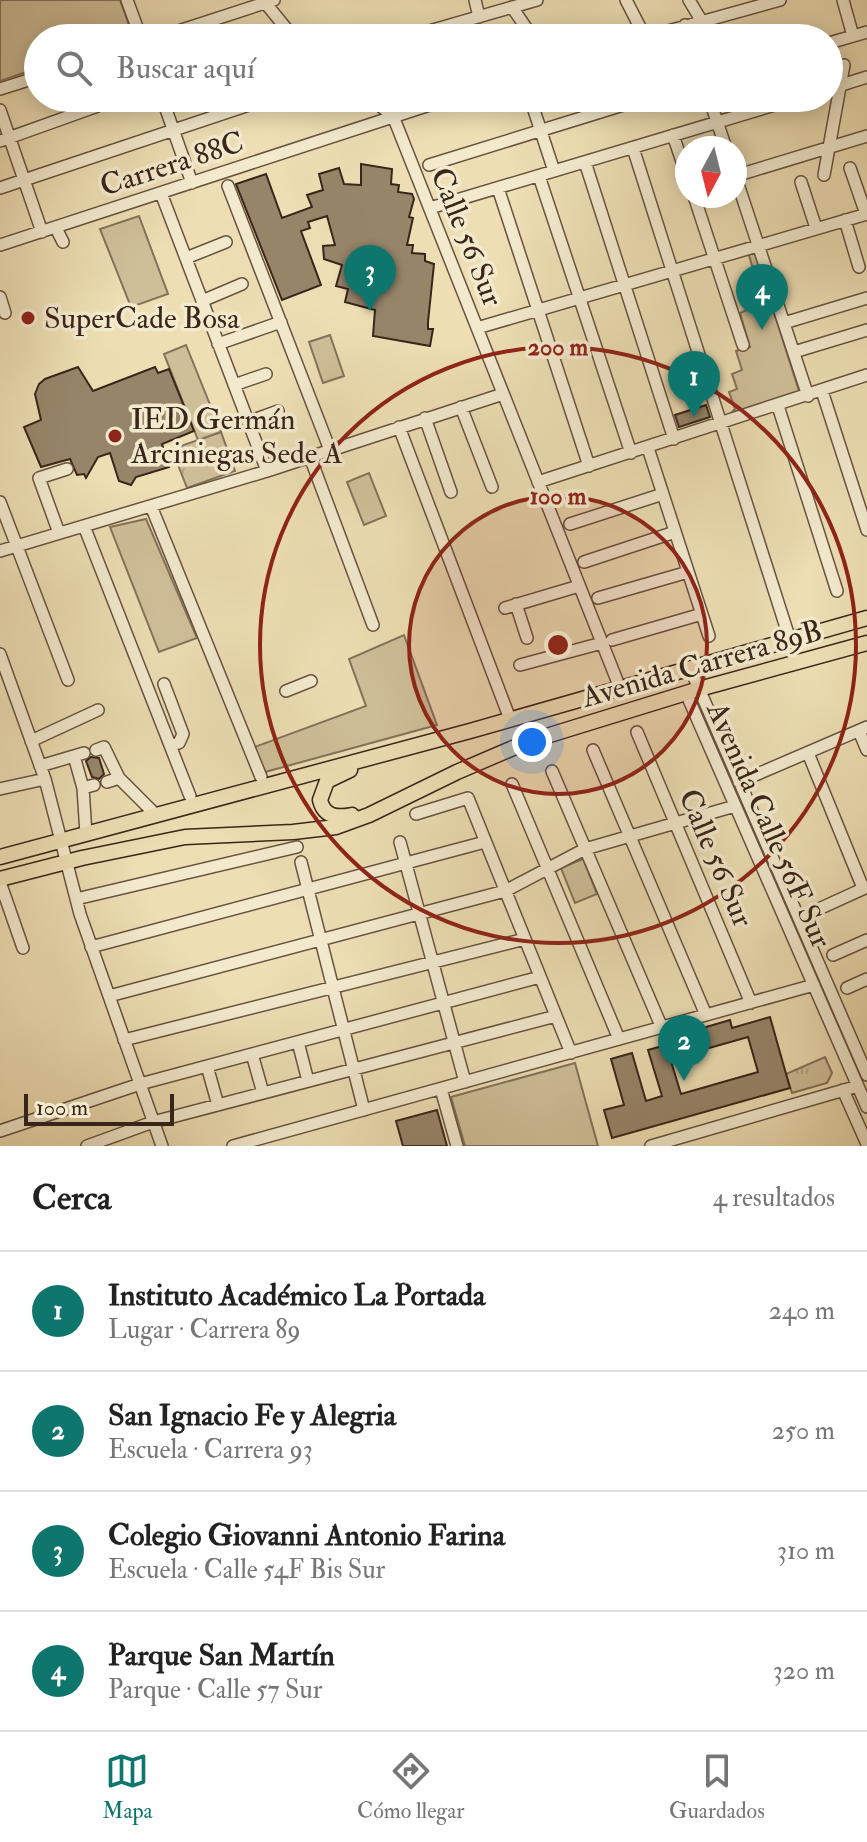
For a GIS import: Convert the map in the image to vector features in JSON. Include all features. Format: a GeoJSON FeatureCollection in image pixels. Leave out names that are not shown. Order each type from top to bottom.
{"type":"FeatureCollection","features":[{"type":"Feature","properties":{"kind":"main road","name":"Avenida Carrera 89B"},"geometry":{"type":"LineString","coordinates":[[0,857],[510,719],[867,618]]}},
{"type":"Feature","properties":{"kind":"main road","name":"Avenida Carrera 89B"},"geometry":{"type":"LineString","coordinates":[[0,881],[67,862],[185,837],[324,829],[354,821],[527,742],[692,691],[867,643]]}},
{"type":"Feature","properties":{"kind":"main road"},"geometry":{"type":"LineString","coordinates":[[394,750],[333,777],[323,786],[321,805],[330,815],[341,817],[407,796]]}},
{"type":"Feature","properties":{"kind":"street"},"geometry":{"type":"LineString","coordinates":[[128,0],[136,24]]}},
{"type":"Feature","properties":{"kind":"street"},"geometry":{"type":"LineString","coordinates":[[475,0],[479,17]]}},
{"type":"Feature","properties":{"kind":"street"},"geometry":{"type":"LineString","coordinates":[[454,24],[537,0]]}},
{"type":"Feature","properties":{"kind":"street"},"geometry":{"type":"LineString","coordinates":[[626,0],[637,24]]}},
{"type":"Feature","properties":{"kind":"street"},"geometry":{"type":"LineString","coordinates":[[689,0],[701,20]]}},
{"type":"Feature","properties":{"kind":"street"},"geometry":{"type":"LineString","coordinates":[[688,24],[753,3],[780,0]]}},
{"type":"Feature","properties":{"kind":"street"},"geometry":{"type":"LineString","coordinates":[[843,0],[853,36]]}},
{"type":"Feature","properties":{"kind":"street"},"geometry":{"type":"LineString","coordinates":[[199,24],[268,1],[284,24]]}},
{"type":"Feature","properties":{"kind":"street"},"geometry":{"type":"LineString","coordinates":[[512,7],[524,24]]}},
{"type":"Feature","properties":{"kind":"street"},"geometry":{"type":"LineString","coordinates":[[843,39],[867,32]]}},
{"type":"Feature","properties":{"kind":"street"},"geometry":{"type":"LineString","coordinates":[[843,84],[867,77]]}},
{"type":"Feature","properties":{"kind":"street"},"geometry":{"type":"LineString","coordinates":[[0,89],[24,81]]}},
{"type":"Feature","properties":{"kind":"street"},"geometry":{"type":"LineString","coordinates":[[0,110],[5,139],[24,180],[42,232]]}},
{"type":"Feature","properties":{"kind":"street"},"geometry":{"type":"LineString","coordinates":[[5,139],[81,112]]}},
{"type":"Feature","properties":{"kind":"street"},"geometry":{"type":"LineString","coordinates":[[167,112],[192,183]]}},
{"type":"Feature","properties":{"kind":"street"},"geometry":{"type":"LineString","coordinates":[[0,188],[228,112]]}},
{"type":"Feature","properties":{"kind":"street"},"geometry":{"type":"LineString","coordinates":[[388,112],[393,116]]}},
{"type":"Feature","properties":{"kind":"street","name":"Carrera 88C"},"geometry":{"type":"LineString","coordinates":[[0,245],[406,112]]}},
{"type":"Feature","properties":{"kind":"street"},"geometry":{"type":"LineString","coordinates":[[535,112],[554,171]]}},
{"type":"Feature","properties":{"kind":"street"},"geometry":{"type":"LineString","coordinates":[[429,165],[601,112]]}},
{"type":"Feature","properties":{"kind":"street"},"geometry":{"type":"LineString","coordinates":[[714,112],[722,136]]}},
{"type":"Feature","properties":{"kind":"street"},"geometry":{"type":"LineString","coordinates":[[430,208],[751,112]]}},
{"type":"Feature","properties":{"kind":"street"},"geometry":{"type":"LineString","coordinates":[[824,175],[833,112]]}},
{"type":"Feature","properties":{"kind":"street","name":"Calle 56 Sur"},"geometry":{"type":"LineString","coordinates":[[393,116],[579,586],[607,641],[620,688]]}},
{"type":"Feature","properties":{"kind":"street"},"geometry":{"type":"LineString","coordinates":[[673,135],[675,141]]}},
{"type":"Feature","properties":{"kind":"street"},"geometry":{"type":"LineString","coordinates":[[747,172],[867,136]]}},
{"type":"Feature","properties":{"kind":"street"},"geometry":{"type":"LineString","coordinates":[[633,148],[790,640]]}},
{"type":"Feature","properties":{"kind":"street"},"geometry":{"type":"LineString","coordinates":[[585,162],[674,439]]}},
{"type":"Feature","properties":{"kind":"street"},"geometry":{"type":"LineString","coordinates":[[477,328],[866,214],[850,168]]}},
{"type":"Feature","properties":{"kind":"street"},"geometry":{"type":"LineString","coordinates":[[539,176],[631,453]]}},
{"type":"Feature","properties":{"kind":"street"},"geometry":{"type":"LineString","coordinates":[[801,182],[816,228]]}},
{"type":"Feature","properties":{"kind":"street"},"geometry":{"type":"LineString","coordinates":[[228,186],[330,450]]}},
{"type":"Feature","properties":{"kind":"street"},"geometry":{"type":"LineString","coordinates":[[498,188],[589,466]]}},
{"type":"Feature","properties":{"kind":"street"},"geometry":{"type":"LineString","coordinates":[[161,193],[267,471]]}},
{"type":"Feature","properties":{"kind":"street"},"geometry":{"type":"LineString","coordinates":[[698,208],[743,345]]}},
{"type":"Feature","properties":{"kind":"street"},"geometry":{"type":"LineString","coordinates":[[746,208],[808,396]]}},
{"type":"Feature","properties":{"kind":"street"},"geometry":{"type":"LineString","coordinates":[[845,220],[859,267]]}},
{"type":"Feature","properties":{"kind":"street"},"geometry":{"type":"LineString","coordinates":[[56,228],[63,242]]}},
{"type":"Feature","properties":{"kind":"street"},"geometry":{"type":"LineString","coordinates":[[186,258],[226,242]]}},
{"type":"Feature","properties":{"kind":"street"},"geometry":{"type":"LineString","coordinates":[[202,301],[242,284]]}},
{"type":"Feature","properties":{"kind":"street"},"geometry":{"type":"LineString","coordinates":[[0,297],[5,313]]}},
{"type":"Feature","properties":{"kind":"street"},"geometry":{"type":"LineString","coordinates":[[784,323],[867,298]]}},
{"type":"Feature","properties":{"kind":"street"},"geometry":{"type":"LineString","coordinates":[[218,344],[281,322]]}},
{"type":"Feature","properties":{"kind":"street"},"geometry":{"type":"LineString","coordinates":[[794,352],[867,330]]}},
{"type":"Feature","properties":{"kind":"street"},"geometry":{"type":"LineString","coordinates":[[234,385],[266,374]]}},
{"type":"Feature","properties":{"kind":"street"},"geometry":{"type":"LineString","coordinates":[[538,482],[866,377]]}},
{"type":"Feature","properties":{"kind":"street"},"geometry":{"type":"LineString","coordinates":[[822,391],[867,530]]}},
{"type":"Feature","properties":{"kind":"street"},"geometry":{"type":"LineString","coordinates":[[0,551],[267,471],[503,394]]}},
{"type":"Feature","properties":{"kind":"street"},"geometry":{"type":"LineString","coordinates":[[778,406],[837,591]]}},
{"type":"Feature","properties":{"kind":"street"},"geometry":{"type":"LineString","coordinates":[[461,407],[492,487]]}},
{"type":"Feature","properties":{"kind":"street"},"geometry":{"type":"LineString","coordinates":[[248,422],[278,411]]}},
{"type":"Feature","properties":{"kind":"street"},"geometry":{"type":"LineString","coordinates":[[425,418],[451,492]]}},
{"type":"Feature","properties":{"kind":"street"},"geometry":{"type":"LineString","coordinates":[[399,427],[510,719]]}},
{"type":"Feature","properties":{"kind":"street"},"geometry":{"type":"LineString","coordinates":[[648,448],[709,636]]}},
{"type":"Feature","properties":{"kind":"street"},"geometry":{"type":"LineString","coordinates":[[310,457],[373,625]]}},
{"type":"Feature","properties":{"kind":"street"},"geometry":{"type":"LineString","coordinates":[[59,533],[39,478],[67,469]]}},
{"type":"Feature","properties":{"kind":"street"},"geometry":{"type":"LineString","coordinates":[[570,524],[663,494]]}},
{"type":"Feature","properties":{"kind":"street"},"geometry":{"type":"LineString","coordinates":[[0,502],[68,680]]}},
{"type":"Feature","properties":{"kind":"street"},"geometry":{"type":"LineString","coordinates":[[151,506],[261,777]]}},
{"type":"Feature","properties":{"kind":"street"},"geometry":{"type":"LineString","coordinates":[[84,526],[190,796]]}},
{"type":"Feature","properties":{"kind":"street"},"geometry":{"type":"LineString","coordinates":[[584,562],[675,532]]}},
{"type":"Feature","properties":{"kind":"street"},"geometry":{"type":"LineString","coordinates":[[598,598],[688,572]]}},
{"type":"Feature","properties":{"kind":"street"},"geometry":{"type":"LineString","coordinates":[[527,638],[510,606],[579,586]]}},
{"type":"Feature","properties":{"kind":"street"},"geometry":{"type":"LineString","coordinates":[[520,665],[702,614]]}},
{"type":"Feature","properties":{"kind":"street"},"geometry":{"type":"LineString","coordinates":[[0,654],[3,670],[45,779],[91,947],[162,1146]]}},
{"type":"Feature","properties":{"kind":"street","name":"Avenida Calle 56F Sur"},"geometry":{"type":"LineString","coordinates":[[690,668],[692,691],[735,806],[814,985],[867,1075]]}},
{"type":"Feature","properties":{"kind":"street"},"geometry":{"type":"LineString","coordinates":[[286,691],[311,681]]}},
{"type":"Feature","properties":{"kind":"street"},"geometry":{"type":"LineString","coordinates":[[164,684],[183,734],[179,743],[170,745]]}},
{"type":"Feature","properties":{"kind":"street","name":"Avenida Calle 56F Sur"},"geometry":{"type":"LineString","coordinates":[[692,691],[739,782],[799,918],[849,1049],[867,1107]]}},
{"type":"Feature","properties":{"kind":"street"},"geometry":{"type":"LineString","coordinates":[[31,741],[98,710]]}},
{"type":"Feature","properties":{"kind":"street"},"geometry":{"type":"LineString","coordinates":[[739,782],[863,729],[867,750]]}},
{"type":"Feature","properties":{"kind":"street","name":"Calle 56 Sur"},"geometry":{"type":"LineString","coordinates":[[637,732],[751,1003]]}},
{"type":"Feature","properties":{"kind":"street"},"geometry":{"type":"LineString","coordinates":[[96,750],[104,747],[113,780],[156,815]]}},
{"type":"Feature","properties":{"kind":"street"},"geometry":{"type":"LineString","coordinates":[[593,750],[706,1015]]}},
{"type":"Feature","properties":{"kind":"street"},"geometry":{"type":"LineString","coordinates":[[799,918],[865,888],[808,753]]}},
{"type":"Feature","properties":{"kind":"street"},"geometry":{"type":"LineString","coordinates":[[40,766],[79,755],[89,787],[86,834]]}},
{"type":"Feature","properties":{"kind":"street"},"geometry":{"type":"LineString","coordinates":[[552,771],[662,1028]]}},
{"type":"Feature","properties":{"kind":"street"},"geometry":{"type":"LineString","coordinates":[[0,789],[45,779]]}},
{"type":"Feature","properties":{"kind":"street"},"geometry":{"type":"LineString","coordinates":[[512,784],[619,1039]]}},
{"type":"Feature","properties":{"kind":"street"},"geometry":{"type":"LineString","coordinates":[[416,814],[468,798],[571,1053]]}},
{"type":"Feature","properties":{"kind":"street"},"geometry":{"type":"LineString","coordinates":[[109,996],[505,891],[585,849],[735,806]]}},
{"type":"Feature","properties":{"kind":"street"},"geometry":{"type":"LineString","coordinates":[[400,842],[465,1082]]}},
{"type":"Feature","properties":{"kind":"street"},"geometry":{"type":"LineString","coordinates":[[91,947],[485,842]]}},
{"type":"Feature","properties":{"kind":"street"},"geometry":{"type":"LineString","coordinates":[[76,899],[297,847]]}},
{"type":"Feature","properties":{"kind":"street"},"geometry":{"type":"LineString","coordinates":[[301,862],[364,1110]]}},
{"type":"Feature","properties":{"kind":"street"},"geometry":{"type":"LineString","coordinates":[[0,881],[23,948]]}},
{"type":"Feature","properties":{"kind":"street"},"geometry":{"type":"LineString","coordinates":[[124,1040],[525,939]]}},
{"type":"Feature","properties":{"kind":"street"},"geometry":{"type":"LineString","coordinates":[[833,955],[867,940]]}},
{"type":"Feature","properties":{"kind":"street"},"geometry":{"type":"LineString","coordinates":[[0,1131],[140,1084],[540,977]]}},
{"type":"Feature","properties":{"kind":"street"},"geometry":{"type":"LineString","coordinates":[[847,988],[867,979]]}},
{"type":"Feature","properties":{"kind":"street"},"geometry":{"type":"LineString","coordinates":[[233,1146],[814,985]]}},
{"type":"Feature","properties":{"kind":"street"},"geometry":{"type":"LineString","coordinates":[[87,1146],[153,1122],[556,1016]]}},
{"type":"Feature","properties":{"kind":"street"},"geometry":{"type":"LineString","coordinates":[[849,1049],[867,1041]]}},
{"type":"Feature","properties":{"kind":"street"},"geometry":{"type":"LineString","coordinates":[[298,1042],[308,1081]]}},
{"type":"Feature","properties":{"kind":"street"},"geometry":{"type":"LineString","coordinates":[[252,1054],[263,1093]]}},
{"type":"Feature","properties":{"kind":"street"},"geometry":{"type":"LineString","coordinates":[[207,1066],[218,1105]]}},
{"type":"Feature","properties":{"kind":"street"},"geometry":{"type":"LineString","coordinates":[[655,1145],[858,1086]]}},
{"type":"Feature","properties":{"kind":"street"},"geometry":{"type":"LineString","coordinates":[[441,1089],[457,1146]]}},
{"type":"Feature","properties":{"kind":"street"},"geometry":{"type":"LineString","coordinates":[[843,1090],[867,1142],[852,1146]]}},
{"type":"Feature","properties":{"kind":"green space"},"geometry":{"type":"Polygon","coordinates":[[[0,0],[120,0],[129,24],[24,24],[24,73],[0,81],[0,0]]]}},
{"type":"Feature","properties":{"kind":"green space"},"geometry":{"type":"Polygon","coordinates":[[[139,216],[168,294],[131,307],[100,229],[139,216]]]}},
{"type":"Feature","properties":{"kind":"green space"},"geometry":{"type":"Polygon","coordinates":[[[754,250],[799,391],[731,413],[735,409],[729,392],[737,389],[732,374],[742,370],[736,351],[750,347],[740,313],[749,309],[743,291],[751,289],[749,281],[756,279],[748,252],[754,250]]]}},
{"type":"Feature","properties":{"kind":"green space"},"geometry":{"type":"Polygon","coordinates":[[[330,335],[344,376],[323,383],[309,342],[330,335]]]}},
{"type":"Feature","properties":{"kind":"green space"},"geometry":{"type":"Polygon","coordinates":[[[186,345],[221,432],[198,440],[164,354],[186,345]]]}},
{"type":"Feature","properties":{"kind":"green space"},"geometry":{"type":"Polygon","coordinates":[[[221,432],[235,471],[187,488],[172,449],[221,432]]]}},
{"type":"Feature","properties":{"kind":"green space"},"geometry":{"type":"Polygon","coordinates":[[[369,473],[386,516],[364,525],[347,482],[369,473]]]}},
{"type":"Feature","properties":{"kind":"green space"},"geometry":{"type":"Polygon","coordinates":[[[146,519],[197,638],[159,652],[110,527],[146,519]]]}},
{"type":"Feature","properties":{"kind":"green space"},"geometry":{"type":"Polygon","coordinates":[[[404,635],[437,725],[265,772],[252,748],[366,706],[349,659],[404,635]]]}},
{"type":"Feature","properties":{"kind":"green space"},"geometry":{"type":"Polygon","coordinates":[[[583,859],[597,894],[575,903],[561,868],[583,859]]]}},
{"type":"Feature","properties":{"kind":"green space"},"geometry":{"type":"Polygon","coordinates":[[[825,1057],[832,1073],[827,1083],[792,1093],[786,1074],[825,1057]]]}},
{"type":"Feature","properties":{"kind":"green space"},"geometry":{"type":"Polygon","coordinates":[[[575,1063],[598,1146],[465,1146],[451,1097],[575,1063]]]}},
{"type":"Feature","properties":{"kind":"building"},"geometry":{"type":"Polygon","coordinates":[[[361,164],[392,169],[391,184],[399,185],[398,192],[412,194],[414,199],[407,245],[413,245],[412,253],[425,254],[425,261],[434,264],[428,322],[428,329],[433,329],[430,346],[373,336],[375,310],[345,302],[348,289],[336,286],[342,265],[324,259],[323,246],[335,245],[327,216],[308,222],[310,228],[301,231],[321,285],[282,300],[236,184],[266,174],[282,218],[312,207],[307,195],[323,190],[319,174],[339,168],[344,184],[361,185],[361,164]]]}},
{"type":"Feature","properties":{"kind":"building"},"geometry":{"type":"Polygon","coordinates":[[[78,367],[93,391],[155,367],[158,373],[169,369],[194,431],[162,444],[169,467],[136,477],[131,485],[119,481],[110,453],[98,457],[86,478],[84,474],[77,475],[70,459],[41,467],[24,427],[41,420],[35,394],[45,379],[78,367]]]}},
{"type":"Feature","properties":{"kind":"building"},"geometry":{"type":"Polygon","coordinates":[[[706,405],[710,417],[679,427],[675,415],[706,405]]]}},
{"type":"Feature","properties":{"kind":"building"},"geometry":{"type":"Polygon","coordinates":[[[91,757],[99,758],[104,774],[99,779],[92,777],[86,761],[91,757]]]}},
{"type":"Feature","properties":{"kind":"building"},"geometry":{"type":"Polygon","coordinates":[[[770,1017],[790,1088],[612,1138],[604,1110],[624,1105],[611,1059],[632,1053],[646,1101],[662,1096],[648,1050],[666,1045],[681,1094],[758,1072],[748,1037],[688,1054],[682,1034],[730,1020],[732,1028],[770,1017]]]}},
{"type":"Feature","properties":{"kind":"building"},"geometry":{"type":"Polygon","coordinates":[[[437,1110],[447,1146],[403,1146],[396,1121],[437,1110]]]}},
{"type":"Feature","properties":{"kind":"place","name":"Colegio Giovanni Antonio Farina"},"geometry":{"type":"Point","coordinates":[370,311]}},
{"type":"Feature","properties":{"kind":"place","name":"SuperCade Bosa"},"geometry":{"type":"Point","coordinates":[28,318]}},
{"type":"Feature","properties":{"kind":"place","name":"Parque San Martín"},"geometry":{"type":"Point","coordinates":[762,330]}},
{"type":"Feature","properties":{"kind":"place","name":"Instituto Académico La Portada"},"geometry":{"type":"Point","coordinates":[694,417]}},
{"type":"Feature","properties":{"kind":"place","name":"IED Germán Arciniegas Sede A"},"geometry":{"type":"Point","coordinates":[115,436]}},
{"type":"Feature","properties":{"kind":"place","name":"San Ignacio Fe y Alegria"},"geometry":{"type":"Point","coordinates":[684,1081]}}]}
